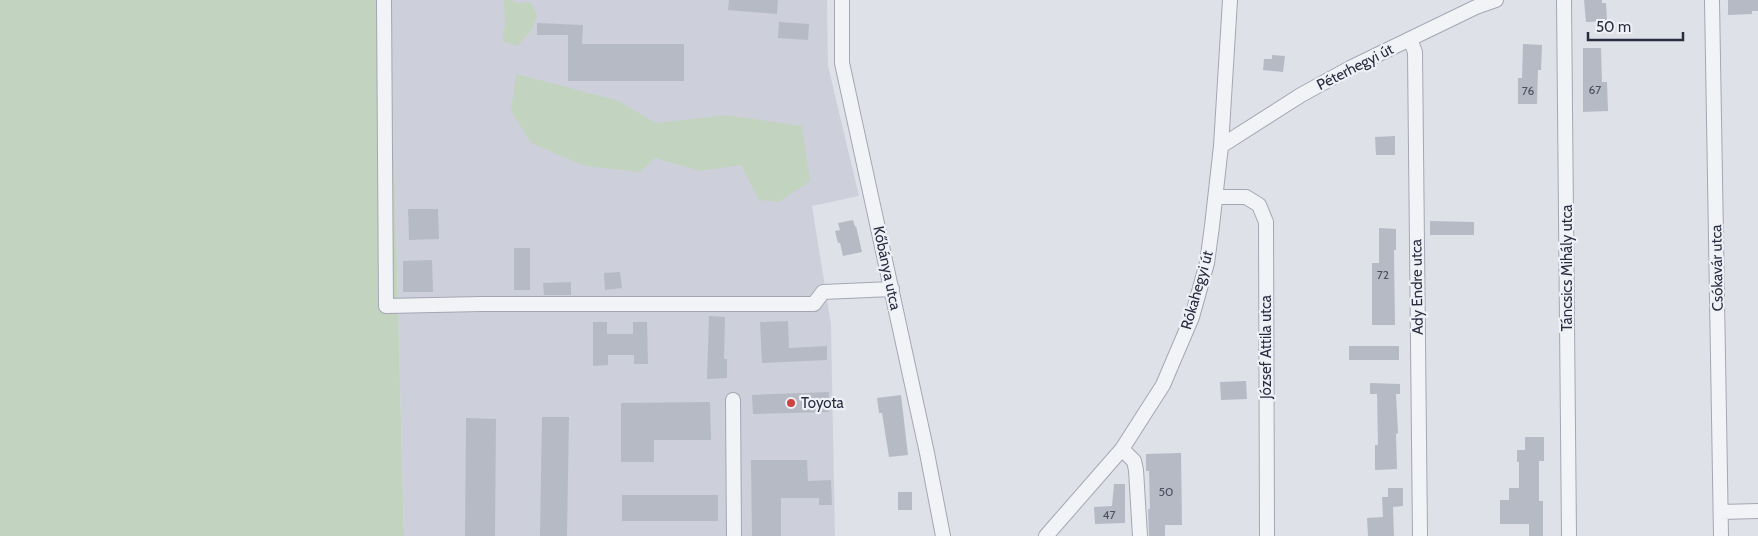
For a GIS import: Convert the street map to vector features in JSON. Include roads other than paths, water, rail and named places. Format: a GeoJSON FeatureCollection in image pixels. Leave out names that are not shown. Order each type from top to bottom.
{"type":"FeatureCollection","features":[{"type":"Feature","properties":{"kind":"street"},"geometry":{"type":"LineString","coordinates":[[384,0],[386,306],[481,304],[814,304],[823,292],[892,289]]}},
{"type":"Feature","properties":{"kind":"street","name":"Kőbánya utca"},"geometry":{"type":"LineString","coordinates":[[842,0],[842,62],[927,453],[943,536]]}},
{"type":"Feature","properties":{"kind":"street","name":"Rókahegyi út"},"geometry":{"type":"LineString","coordinates":[[1046,536],[1122,449],[1164,385],[1192,317],[1207,263],[1216,197],[1230,0]]}},
{"type":"Feature","properties":{"kind":"street","name":"Péterhegyi út"},"geometry":{"type":"LineString","coordinates":[[1221,146],[1301,95],[1352,67],[1476,7],[1496,0]]}},
{"type":"Feature","properties":{"kind":"street","name":"Táncsics Mihály utca"},"geometry":{"type":"LineString","coordinates":[[1564,0],[1569,536]]}},
{"type":"Feature","properties":{"kind":"street","name":"Csókavár utca"},"geometry":{"type":"LineString","coordinates":[[1712,0],[1721,536]]}},
{"type":"Feature","properties":{"kind":"street","name":"Ady Endre utca"},"geometry":{"type":"LineString","coordinates":[[1410,39],[1415,52],[1420,536]]}},
{"type":"Feature","properties":{"kind":"street","name":"József Attila utca"},"geometry":{"type":"LineString","coordinates":[[1216,197],[1246,197],[1259,205],[1266,222],[1267,536]]}},
{"type":"Feature","properties":{"kind":"street"},"geometry":{"type":"LineString","coordinates":[[733,400],[734,536]]}},
{"type":"Feature","properties":{"kind":"street"},"geometry":{"type":"LineString","coordinates":[[1122,449],[1134,461],[1136,470],[1140,536]]}},
{"type":"Feature","properties":{"kind":"street"},"geometry":{"type":"LineString","coordinates":[[1721,512],[1758,511]]}},
{"type":"Feature","properties":{"kind":"place","name":"Toyota"},"geometry":{"type":"Point","coordinates":[791,403]}}]}
